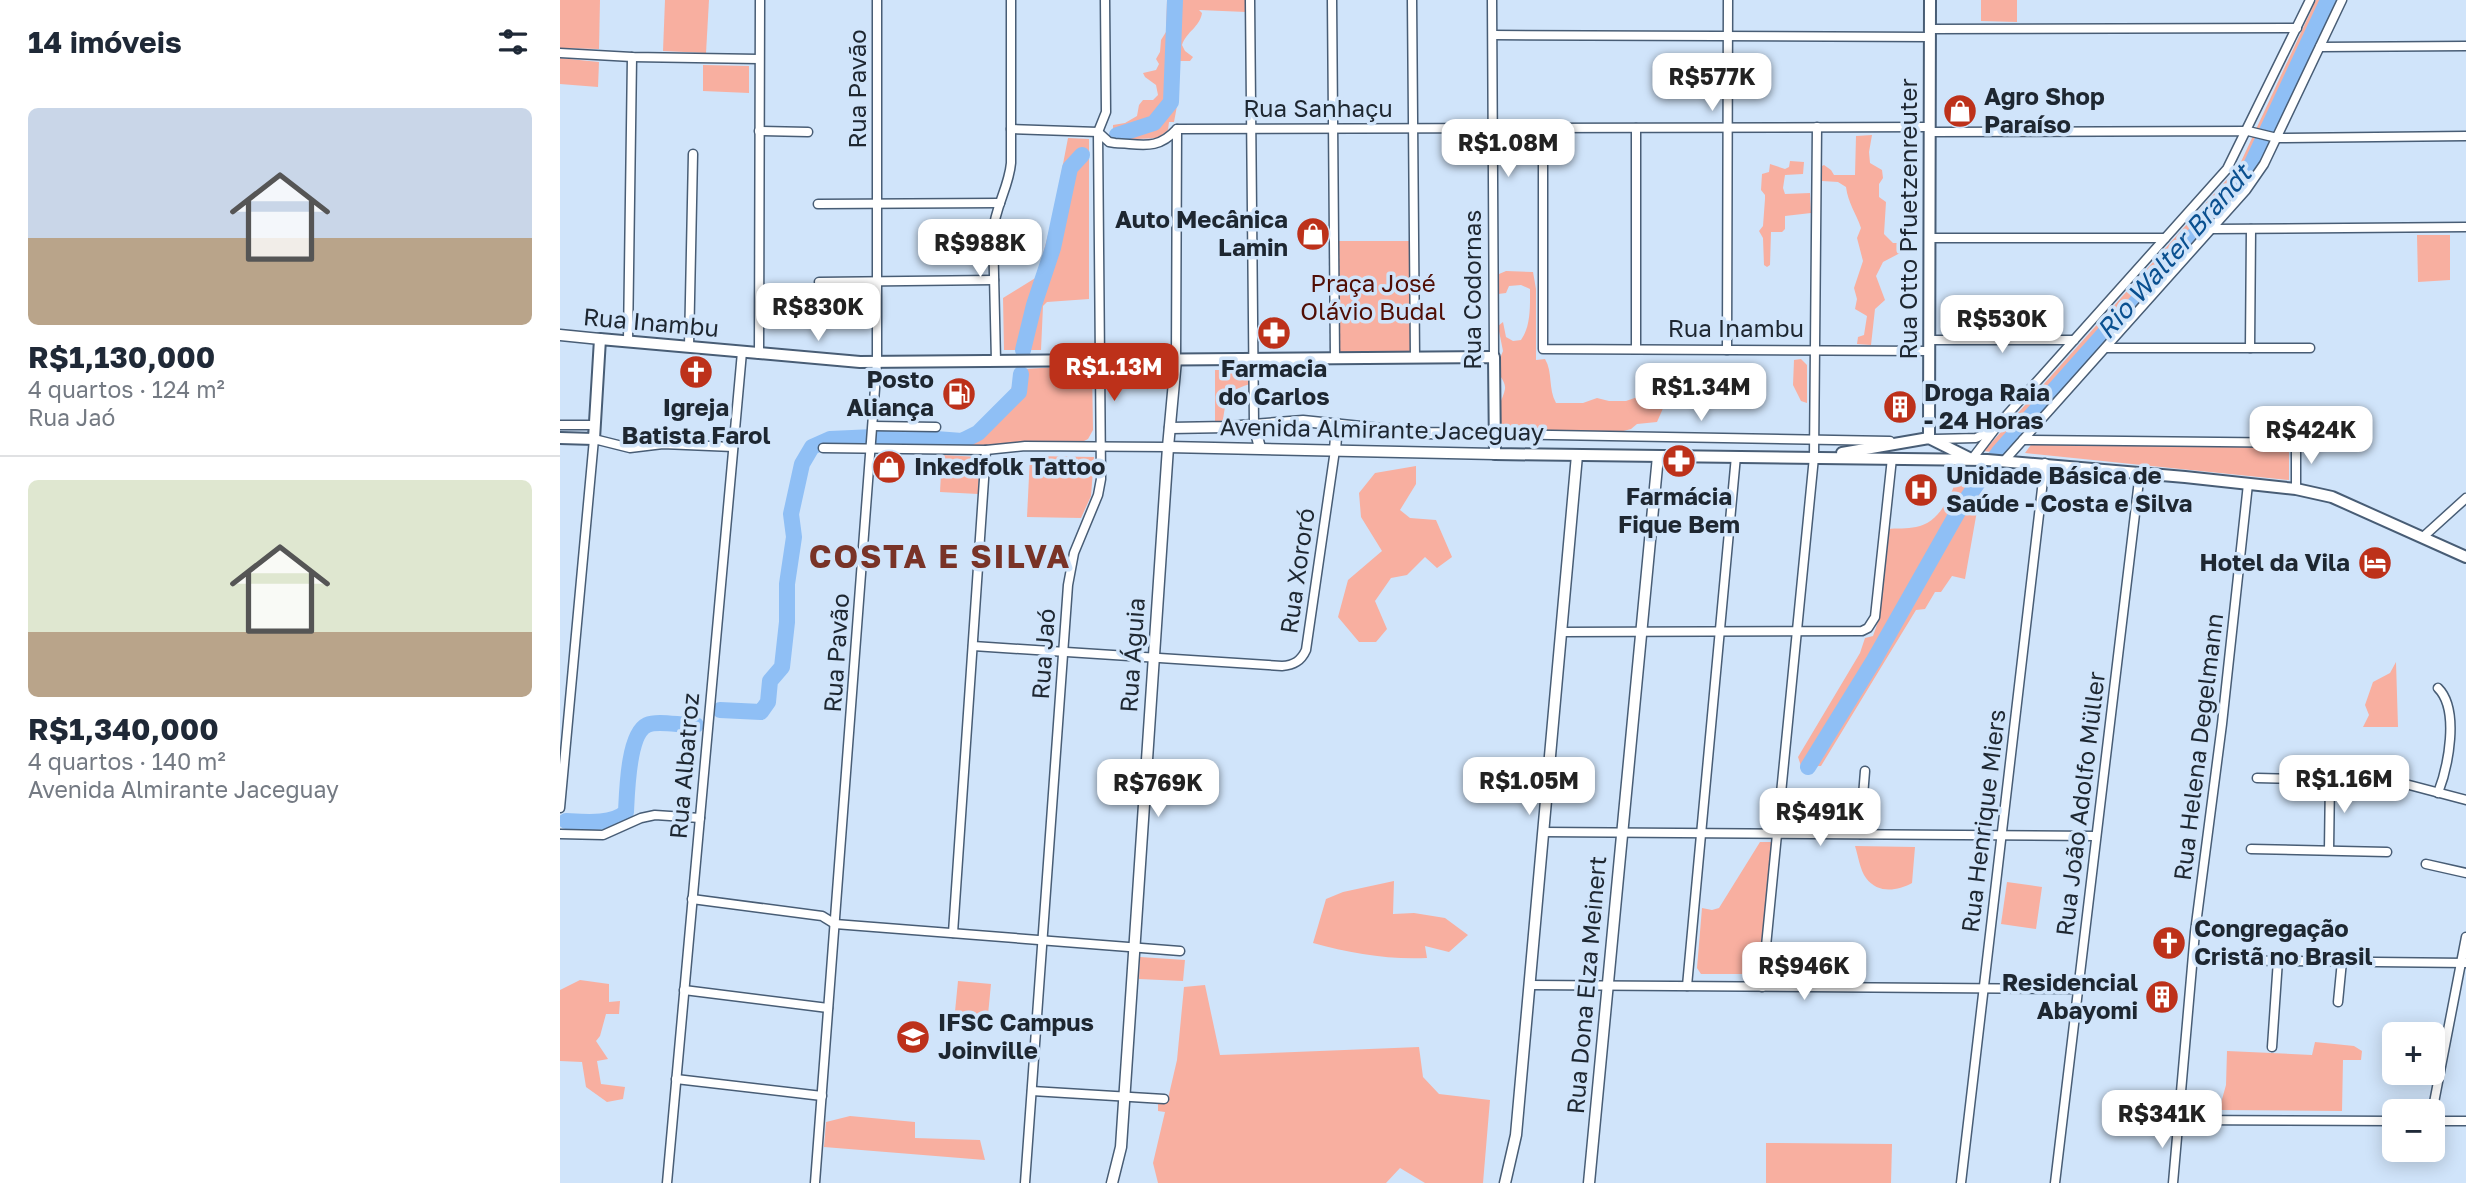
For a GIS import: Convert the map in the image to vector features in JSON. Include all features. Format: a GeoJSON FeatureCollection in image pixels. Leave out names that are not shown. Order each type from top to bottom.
{"type":"FeatureCollection","features":[{"type":"Feature","properties":{"kind":"main road","name":"Rua Otto Pfuetzenreuter"},"geometry":{"type":"LineString","coordinates":[[1930,0],[1932,440]]}},
{"type":"Feature","properties":{"kind":"main road","name":"Rua Inambu"},"geometry":{"type":"LineString","coordinates":[[600,339],[877,362],[1494,358]]}},
{"type":"Feature","properties":{"kind":"main road"},"geometry":{"type":"LineString","coordinates":[[560,438],[594,439],[600,339]]}},
{"type":"Feature","properties":{"kind":"main road","name":"Rua Codornas"},"geometry":{"type":"LineString","coordinates":[[1494,358],[1495,454]]}},
{"type":"Feature","properties":{"kind":"main road"},"geometry":{"type":"LineString","coordinates":[[1932,440],[1940,452],[1930,459],[1920,452],[1920,445],[1932,440],[1972,459]]}},
{"type":"Feature","properties":{"kind":"main road","name":"Avenida Almirante Jaceguay"},"geometry":{"type":"LineString","coordinates":[[1814,457],[1907,441],[1932,440]]}},
{"type":"Feature","properties":{"kind":"main road","name":"Avenida Almirante Jaceguay"},"geometry":{"type":"LineString","coordinates":[[1495,454],[1972,459],[2140,472],[2296,489],[2332,497],[2466,557]]}},
{"type":"Feature","properties":{"kind":"street"},"geometry":{"type":"LineString","coordinates":[[759,354],[760,0]]}},
{"type":"Feature","properties":{"kind":"street","name":"Rua Pavão"},"geometry":{"type":"LineString","coordinates":[[815,1183],[877,362],[877,0]]}},
{"type":"Feature","properties":{"kind":"street"},"geometry":{"type":"LineString","coordinates":[[996,361],[993,232],[1010,173],[1011,0]]}},
{"type":"Feature","properties":{"kind":"street","name":"Rua Jaó"},"geometry":{"type":"LineString","coordinates":[[1025,1183],[1071,569],[1074,553],[1100,487],[1098,131],[1106,111],[1105,0]]}},
{"type":"Feature","properties":{"kind":"street"},"geometry":{"type":"LineString","coordinates":[[1250,0],[1254,425],[1260,449]]}},
{"type":"Feature","properties":{"kind":"street"},"geometry":{"type":"LineString","coordinates":[[1332,0],[1335,359]]}},
{"type":"Feature","properties":{"kind":"street"},"geometry":{"type":"LineString","coordinates":[[1412,0],[1415,358]]}},
{"type":"Feature","properties":{"kind":"street","name":"Rua Codornas"},"geometry":{"type":"LineString","coordinates":[[1492,0],[1494,358]]}},
{"type":"Feature","properties":{"kind":"street"},"geometry":{"type":"LineString","coordinates":[[1727,350],[1728,0]]}},
{"type":"Feature","properties":{"kind":"street"},"geometry":{"type":"LineString","coordinates":[[1972,459],[1998,425],[2227,169],[2310,0]]}},
{"type":"Feature","properties":{"kind":"street"},"geometry":{"type":"LineString","coordinates":[[2001,460],[2023,440],[2106,348],[2256,177],[2342,0]]}},
{"type":"Feature","properties":{"kind":"street"},"geometry":{"type":"LineString","coordinates":[[1493,35],[1728,36],[2297,27]]}},
{"type":"Feature","properties":{"kind":"street"},"geometry":{"type":"LineString","coordinates":[[2320,47],[2466,46]]}},
{"type":"Feature","properties":{"kind":"street"},"geometry":{"type":"LineString","coordinates":[[560,52],[632,57],[760,59]]}},
{"type":"Feature","properties":{"kind":"street"},"geometry":{"type":"LineString","coordinates":[[628,341],[632,57]]}},
{"type":"Feature","properties":{"kind":"street"},"geometry":{"type":"LineString","coordinates":[[1762,987],[1814,457],[1817,127]]}},
{"type":"Feature","properties":{"kind":"street","name":"Rua Sanhaçu"},"geometry":{"type":"LineString","coordinates":[[1011,129],[1098,131],[1104,139],[1115,143],[1154,144],[1167,140],[1177,129],[1817,127],[2248,131],[2277,138],[2466,136]]}},
{"type":"Feature","properties":{"kind":"street","name":"Rua Inambu"},"geometry":{"type":"LineString","coordinates":[[1543,128],[1543,349],[1815,351],[2074,340]]}},
{"type":"Feature","properties":{"kind":"street"},"geometry":{"type":"LineString","coordinates":[[1636,128],[1636,349]]}},
{"type":"Feature","properties":{"kind":"street","name":"Rua Águia"},"geometry":{"type":"LineString","coordinates":[[1112,1183],[1119,1160],[1124,1097],[1176,360],[1177,129]]}},
{"type":"Feature","properties":{"kind":"street"},"geometry":{"type":"LineString","coordinates":[[759,131],[808,132]]}},
{"type":"Feature","properties":{"kind":"street"},"geometry":{"type":"LineString","coordinates":[[689,347],[693,154]]}},
{"type":"Feature","properties":{"kind":"street"},"geometry":{"type":"LineString","coordinates":[[818,204],[1000,203]]}},
{"type":"Feature","properties":{"kind":"street"},"geometry":{"type":"LineString","coordinates":[[2213,229],[2466,227]]}},
{"type":"Feature","properties":{"kind":"street"},"geometry":{"type":"LineString","coordinates":[[2250,348],[2251,229]]}},
{"type":"Feature","properties":{"kind":"street"},"geometry":{"type":"LineString","coordinates":[[1930,238],[2165,238]]}},
{"type":"Feature","properties":{"kind":"street"},"geometry":{"type":"LineString","coordinates":[[819,282],[994,280]]}},
{"type":"Feature","properties":{"kind":"street","name":"Rua Inambu"},"geometry":{"type":"LineString","coordinates":[[560,335],[600,339]]}},
{"type":"Feature","properties":{"kind":"street"},"geometry":{"type":"LineString","coordinates":[[2106,348],[2310,348]]}},
{"type":"Feature","properties":{"kind":"street","name":"Rua Albatroz"},"geometry":{"type":"LineString","coordinates":[[667,1183],[741,352]]}},
{"type":"Feature","properties":{"kind":"street","name":"Avenida Almirante Jaceguay"},"geometry":{"type":"LineString","coordinates":[[1170,428],[1303,421],[1419,433],[1907,441]]}},
{"type":"Feature","properties":{"kind":"street"},"geometry":{"type":"LineString","coordinates":[[1335,450],[1337,424]]}},
{"type":"Feature","properties":{"kind":"street"},"geometry":{"type":"LineString","coordinates":[[560,425],[594,425]]}},
{"type":"Feature","properties":{"kind":"street","name":"Avenida Almirante Jaceguay"},"geometry":{"type":"LineString","coordinates":[[1932,440],[1976,438],[1998,425]]}},
{"type":"Feature","properties":{"kind":"street"},"geometry":{"type":"LineString","coordinates":[[873,429],[936,426]]}},
{"type":"Feature","properties":{"kind":"street"},"geometry":{"type":"LineString","coordinates":[[560,808],[594,439],[630,448],[663,444],[733,447]]}},
{"type":"Feature","properties":{"kind":"street"},"geometry":{"type":"LineString","coordinates":[[2023,440],[2313,443]]}},
{"type":"Feature","properties":{"kind":"street"},"geometry":{"type":"LineString","coordinates":[[2296,489],[2297,443]]}},
{"type":"Feature","properties":{"kind":"street","name":"Avenida Almirante Jaceguay"},"geometry":{"type":"LineString","coordinates":[[823,448],[872,446],[986,450],[1025,446],[1100,446],[1495,454]]}},
{"type":"Feature","properties":{"kind":"street"},"geometry":{"type":"LineString","coordinates":[[953,933],[986,450]]}},
{"type":"Feature","properties":{"kind":"street","name":"Rua Xororó"},"geometry":{"type":"LineString","coordinates":[[973,646],[1282,666],[1300,660],[1306,650],[1335,450]]}},
{"type":"Feature","properties":{"kind":"street"},"geometry":{"type":"LineString","coordinates":[[1505,1183],[1516,1135],[1577,455]]}},
{"type":"Feature","properties":{"kind":"street","name":"Rua Dona Elza Meinert"},"geometry":{"type":"LineString","coordinates":[[1589,1183],[1658,456]]}},
{"type":"Feature","properties":{"kind":"street"},"geometry":{"type":"LineString","coordinates":[[1687,986],[1736,456]]}},
{"type":"Feature","properties":{"kind":"street"},"geometry":{"type":"LineString","coordinates":[[1561,632],[1854,633],[1868,628],[1875,617],[1892,458]]}},
{"type":"Feature","properties":{"kind":"street","name":"Rua Henrique Miers"},"geometry":{"type":"LineString","coordinates":[[1961,1183],[2045,463]]}},
{"type":"Feature","properties":{"kind":"street","name":"Rua João Adolfo Müller"},"geometry":{"type":"LineString","coordinates":[[2055,1183],[2140,472]]}},
{"type":"Feature","properties":{"kind":"street","name":"Rua Helena Degelmann"},"geometry":{"type":"LineString","coordinates":[[2173,1183],[2193,960],[2248,484]]}},
{"type":"Feature","properties":{"kind":"street"},"geometry":{"type":"LineString","coordinates":[[2423,537],[2466,498]]}},
{"type":"Feature","properties":{"kind":"street"},"geometry":{"type":"LineString","coordinates":[[2438,688],[2447,699],[2450,734],[2446,768],[2438,793]]}},
{"type":"Feature","properties":{"kind":"street"},"geometry":{"type":"LineString","coordinates":[[1860,834],[1866,771]]}},
{"type":"Feature","properties":{"kind":"street"},"geometry":{"type":"LineString","coordinates":[[2257,778],[2394,781],[2466,800]]}},
{"type":"Feature","properties":{"kind":"street"},"geometry":{"type":"LineString","coordinates":[[2329,850],[2330,779]]}},
{"type":"Feature","properties":{"kind":"street"},"geometry":{"type":"LineString","coordinates":[[560,834],[603,835],[641,818],[655,815],[699,818]]}},
{"type":"Feature","properties":{"kind":"street"},"geometry":{"type":"LineString","coordinates":[[1543,832],[2096,836]]}},
{"type":"Feature","properties":{"kind":"street"},"geometry":{"type":"LineString","coordinates":[[2251,849],[2386,852]]}},
{"type":"Feature","properties":{"kind":"street"},"geometry":{"type":"LineString","coordinates":[[2426,864],[2466,873]]}},
{"type":"Feature","properties":{"kind":"street"},"geometry":{"type":"LineString","coordinates":[[692,899],[822,916],[835,924],[1180,951]]}},
{"type":"Feature","properties":{"kind":"street"},"geometry":{"type":"LineString","coordinates":[[2435,1099],[2464,962],[2466,937]]}},
{"type":"Feature","properties":{"kind":"street"},"geometry":{"type":"LineString","coordinates":[[2193,960],[2464,962]]}},
{"type":"Feature","properties":{"kind":"street"},"geometry":{"type":"LineString","coordinates":[[2272,1047],[2278,960]]}},
{"type":"Feature","properties":{"kind":"street"},"geometry":{"type":"LineString","coordinates":[[2339,1002],[2342,961]]}},
{"type":"Feature","properties":{"kind":"street"},"geometry":{"type":"LineString","coordinates":[[1530,985],[2078,989]]}},
{"type":"Feature","properties":{"kind":"street"},"geometry":{"type":"LineString","coordinates":[[684,990],[828,1008]]}},
{"type":"Feature","properties":{"kind":"street"},"geometry":{"type":"LineString","coordinates":[[676,1079],[822,1096]]}},
{"type":"Feature","properties":{"kind":"street"},"geometry":{"type":"LineString","coordinates":[[1032,1091],[1164,1099]]}},
{"type":"Feature","properties":{"kind":"street"},"geometry":{"type":"LineString","coordinates":[[2179,1120],[2382,1121]]}},
{"type":"Feature","properties":{"kind":"street"},"geometry":{"type":"LineString","coordinates":[[2445,1121],[2466,1121]]}},
{"type":"Feature","properties":{"kind":"green space"},"geometry":{"type":"Polygon","coordinates":[[[560,0],[600,0],[599,49],[560,48],[560,0]]]}},
{"type":"Feature","properties":{"kind":"green space"},"geometry":{"type":"Polygon","coordinates":[[[665,0],[709,0],[706,53],[663,51],[665,0]]]}},
{"type":"Feature","properties":{"kind":"green space"},"geometry":{"type":"Polygon","coordinates":[[[1167,0],[1246,0],[1246,12],[1199,10],[1202,13],[1201,18],[1182,45],[1193,57],[1190,61],[1179,61],[1179,95],[1174,122],[1169,122],[1168,130],[1158,138],[1116,140],[1113,138],[1136,129],[1149,129],[1160,121],[1175,98],[1171,82],[1170,100],[1157,117],[1113,134],[1113,125],[1125,123],[1137,116],[1143,100],[1153,100],[1158,95],[1156,85],[1143,73],[1156,70],[1159,64],[1156,59],[1166,32],[1167,0]]]}},
{"type":"Feature","properties":{"kind":"green space"},"geometry":{"type":"Polygon","coordinates":[[[1981,0],[2017,0],[2017,22],[1981,21],[1981,0]]]}},
{"type":"Feature","properties":{"kind":"green space"},"geometry":{"type":"Polygon","coordinates":[[[2316,0],[2333,0],[2245,181],[2006,454],[1984,451],[2239,166],[2316,0]]]}},
{"type":"Feature","properties":{"kind":"green space"},"geometry":{"type":"Polygon","coordinates":[[[560,58],[599,62],[598,87],[560,84],[560,58]]]}},
{"type":"Feature","properties":{"kind":"green space"},"geometry":{"type":"Polygon","coordinates":[[[703,65],[749,66],[749,93],[703,91],[703,65]]]}},
{"type":"Feature","properties":{"kind":"green space"},"geometry":{"type":"Polygon","coordinates":[[[1872,135],[1870,163],[1882,170],[1879,197],[1886,202],[1884,234],[1893,243],[1902,243],[1902,252],[1883,262],[1876,276],[1885,300],[1875,309],[1871,345],[1857,344],[1858,337],[1864,335],[1867,316],[1855,309],[1857,299],[1854,288],[1863,261],[1857,238],[1861,228],[1846,187],[1838,182],[1822,181],[1818,168],[1824,165],[1834,175],[1855,175],[1856,136],[1872,135]]]}},
{"type":"Feature","properties":{"kind":"green space"},"geometry":{"type":"Polygon","coordinates":[[[1068,138],[1089,139],[1089,299],[1047,302],[1043,306],[1041,350],[1004,350],[1003,298],[1037,277],[1053,216],[1068,138]]]}},
{"type":"Feature","properties":{"kind":"green space"},"geometry":{"type":"Polygon","coordinates":[[[1790,161],[1804,162],[1803,174],[1785,175],[1785,194],[1810,193],[1811,213],[1785,216],[1785,229],[1782,232],[1771,232],[1770,265],[1767,267],[1764,265],[1763,238],[1759,231],[1763,226],[1765,199],[1761,190],[1762,174],[1769,172],[1770,164],[1785,169],[1789,167],[1790,161]]]}},
{"type":"Feature","properties":{"kind":"green space"},"geometry":{"type":"Polygon","coordinates":[[[2417,235],[2450,235],[2450,280],[2418,282],[2417,235]]]}},
{"type":"Feature","properties":{"kind":"green space","name":"Praça José Olávio Budal"},"geometry":{"type":"Polygon","coordinates":[[[1336,241],[1410,241],[1411,355],[1336,355],[1336,241]]]}},
{"type":"Feature","properties":{"kind":"green space"},"geometry":{"type":"Polygon","coordinates":[[[1506,271],[1533,272],[1536,289],[1536,360],[1545,359],[1556,403],[1583,403],[1597,398],[1626,401],[1646,394],[1664,406],[1657,422],[1637,424],[1631,429],[1612,434],[1507,431],[1501,425],[1496,415],[1505,386],[1496,368],[1503,351],[1498,326],[1503,322],[1506,337],[1513,341],[1521,340],[1527,329],[1530,309],[1530,289],[1521,285],[1509,286],[1506,293],[1498,294],[1499,274],[1506,271]]]}},
{"type":"Feature","properties":{"kind":"green space"},"geometry":{"type":"Polygon","coordinates":[[[1801,359],[1807,365],[1807,403],[1801,401],[1793,385],[1794,360],[1801,359]]]}},
{"type":"Feature","properties":{"kind":"green space"},"geometry":{"type":"Polygon","coordinates":[[[1057,367],[1092,370],[1093,430],[1088,439],[1082,442],[966,448],[891,445],[879,439],[880,434],[958,438],[971,434],[987,419],[993,407],[1009,395],[1017,372],[1057,367]]]}},
{"type":"Feature","properties":{"kind":"green space"},"geometry":{"type":"Polygon","coordinates":[[[1215,370],[1253,370],[1253,383],[1233,391],[1227,399],[1223,420],[1215,424],[1215,370]]]}},
{"type":"Feature","properties":{"kind":"green space"},"geometry":{"type":"Polygon","coordinates":[[[2033,442],[2289,448],[2289,480],[2025,453],[2033,442]]]}},
{"type":"Feature","properties":{"kind":"green space"},"geometry":{"type":"Polygon","coordinates":[[[942,455],[980,457],[978,494],[940,492],[942,455]]]}},
{"type":"Feature","properties":{"kind":"green space"},"geometry":{"type":"Polygon","coordinates":[[[1030,456],[1094,457],[1091,496],[1081,518],[1027,517],[1030,456]]]}},
{"type":"Feature","properties":{"kind":"green space"},"geometry":{"type":"Polygon","coordinates":[[[1416,466],[1416,484],[1400,510],[1410,518],[1436,520],[1452,557],[1437,568],[1425,557],[1407,575],[1391,578],[1375,601],[1387,629],[1376,642],[1359,642],[1338,617],[1348,580],[1382,551],[1361,517],[1359,493],[1375,473],[1416,466]]]}},
{"type":"Feature","properties":{"kind":"green space"},"geometry":{"type":"Polygon","coordinates":[[[1960,470],[1984,471],[1965,579],[1952,576],[1941,592],[1935,592],[1925,609],[1916,610],[1821,766],[1801,766],[1798,757],[1860,653],[1865,638],[1873,636],[1879,619],[1887,529],[1916,527],[1932,519],[1945,505],[1960,470]]]}},
{"type":"Feature","properties":{"kind":"green space"},"geometry":{"type":"Polygon","coordinates":[[[2396,662],[2398,727],[2363,727],[2369,715],[2365,705],[2373,682],[2390,673],[2396,662]]]}},
{"type":"Feature","properties":{"kind":"green space"},"geometry":{"type":"Polygon","coordinates":[[[1760,842],[1771,842],[1776,846],[1762,974],[1701,974],[1697,968],[1702,908],[1719,908],[1760,842]]]}},
{"type":"Feature","properties":{"kind":"green space"},"geometry":{"type":"Polygon","coordinates":[[[1855,846],[1915,847],[1912,883],[1888,890],[1876,887],[1864,875],[1855,846]]]}},
{"type":"Feature","properties":{"kind":"green space"},"geometry":{"type":"Polygon","coordinates":[[[1394,881],[1393,914],[1414,913],[1445,918],[1468,935],[1449,952],[1425,946],[1427,958],[1369,955],[1313,943],[1326,899],[1343,892],[1394,881]]]}},
{"type":"Feature","properties":{"kind":"green space"},"geometry":{"type":"Polygon","coordinates":[[[2007,882],[2042,887],[2036,929],[2001,924],[2007,882]]]}},
{"type":"Feature","properties":{"kind":"green space"},"geometry":{"type":"Polygon","coordinates":[[[1140,957],[1185,960],[1183,981],[1139,979],[1140,957]]]}},
{"type":"Feature","properties":{"kind":"green space"},"geometry":{"type":"Polygon","coordinates":[[[580,980],[609,984],[609,1002],[620,1001],[619,1014],[606,1014],[596,1041],[608,1059],[597,1061],[601,1084],[625,1087],[623,1099],[607,1102],[586,1087],[582,1062],[560,1061],[560,990],[580,980]]]}},
{"type":"Feature","properties":{"kind":"green space"},"geometry":{"type":"Polygon","coordinates":[[[958,981],[991,984],[987,1025],[954,1022],[958,981]]]}},
{"type":"Feature","properties":{"kind":"green space"},"geometry":{"type":"Polygon","coordinates":[[[1205,985],[1220,1055],[1419,1047],[1423,1077],[1439,1094],[1490,1100],[1483,1183],[1425,1183],[1400,1168],[1386,1183],[1158,1183],[1153,1163],[1165,1112],[1158,1111],[1158,1103],[1167,1103],[1177,1060],[1184,987],[1205,985]]]}},
{"type":"Feature","properties":{"kind":"green space"},"geometry":{"type":"Polygon","coordinates":[[[2315,1042],[2354,1046],[2362,1051],[2361,1060],[2343,1060],[2342,1111],[2219,1110],[2226,1085],[2227,1051],[2312,1055],[2315,1042]]]}},
{"type":"Feature","properties":{"kind":"green space"},"geometry":{"type":"Polygon","coordinates":[[[850,1116],[915,1122],[915,1138],[980,1140],[985,1160],[824,1147],[826,1122],[850,1116]]]}},
{"type":"Feature","properties":{"kind":"green space"},"geometry":{"type":"Polygon","coordinates":[[[1766,1143],[1892,1144],[1891,1183],[1766,1183],[1766,1143]]]}},
{"type":"Feature","properties":{"kind":"waterway"},"geometry":{"type":"LineString","coordinates":[[1117,135],[1154,123],[1171,102],[1175,0]]}},
{"type":"Feature","properties":{"kind":"waterway","name":"Rio Walter Brandt"},"geometry":{"type":"LineString","coordinates":[[1808,767],[1874,660],[1959,510],[1999,452],[2110,327],[2133,306],[2247,174],[2328,0]]}},
{"type":"Feature","properties":{"kind":"waterway"},"geometry":{"type":"LineString","coordinates":[[1023,350],[1034,305],[1053,248],[1070,168],[1082,155]]}},
{"type":"Feature","properties":{"kind":"waterway"},"geometry":{"type":"LineString","coordinates":[[720,710],[761,712],[768,702],[770,681],[782,667],[787,622],[787,584],[794,537],[791,514],[802,464],[812,447],[830,439],[896,436],[962,441],[978,433],[1019,392],[1021,374]]}},
{"type":"Feature","properties":{"kind":"waterway"},"geometry":{"type":"LineString","coordinates":[[566,821],[606,821],[626,812],[632,751],[641,731],[647,725],[696,725]]}},
{"type":"Feature","properties":{"kind":"place","name":"Agro Shop Paraíso"},"geometry":{"type":"Point","coordinates":[1960,111]}},
{"type":"Feature","properties":{"kind":"place","name":"Auto Mecânica Lamin"},"geometry":{"type":"Point","coordinates":[1313,234]}},
{"type":"Feature","properties":{"kind":"place","name":"Farmacia do Carlos"},"geometry":{"type":"Point","coordinates":[1274,333]}},
{"type":"Feature","properties":{"kind":"place","name":"Igreja Batista Farol"},"geometry":{"type":"Point","coordinates":[696,372]}},
{"type":"Feature","properties":{"kind":"place","name":"Posto Aliança"},"geometry":{"type":"Point","coordinates":[959,394]}},
{"type":"Feature","properties":{"kind":"place","name":"Droga Raia - 24 Horas"},"geometry":{"type":"Point","coordinates":[1900,407]}},
{"type":"Feature","properties":{"kind":"place","name":"Farmácia Fique Bem"},"geometry":{"type":"Point","coordinates":[1679,461]}},
{"type":"Feature","properties":{"kind":"place","name":"Inkedfolk Tattoo"},"geometry":{"type":"Point","coordinates":[889,467]}},
{"type":"Feature","properties":{"kind":"place","name":"Unidade Básica de Saúde - Costa e Silva"},"geometry":{"type":"Point","coordinates":[1921,490]}},
{"type":"Feature","properties":{"kind":"place","name":"Hotel da Vila"},"geometry":{"type":"Point","coordinates":[2375,563]}},
{"type":"Feature","properties":{"kind":"place","name":"Congregação Cristã no Brasil"},"geometry":{"type":"Point","coordinates":[2169,943]}},
{"type":"Feature","properties":{"kind":"place","name":"Residencial Abayomi"},"geometry":{"type":"Point","coordinates":[2162,997]}},
{"type":"Feature","properties":{"kind":"place","name":"IFSC Campus Joinville"},"geometry":{"type":"Point","coordinates":[913,1037]}},
{"type":"Feature","properties":{"kind":"district","name":"COSTA E SILVA"},"geometry":{"type":"Point","coordinates":[940,557]}}]}
